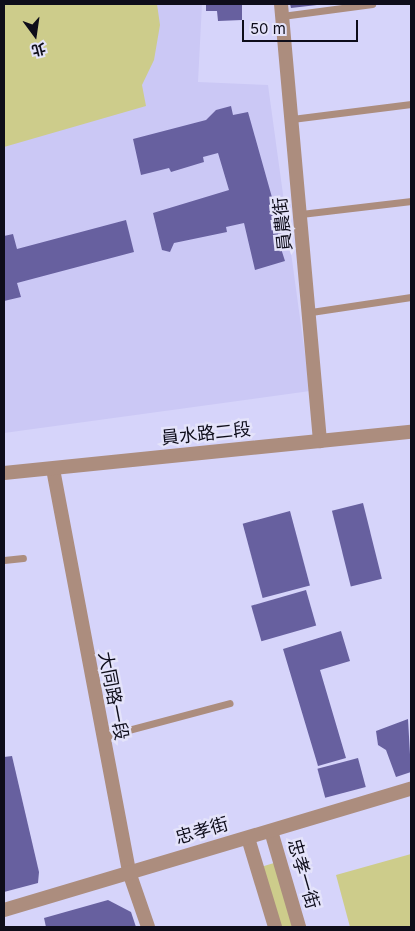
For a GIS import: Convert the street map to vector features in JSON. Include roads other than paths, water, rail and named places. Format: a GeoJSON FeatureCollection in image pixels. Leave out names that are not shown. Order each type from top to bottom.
{"type":"FeatureCollection","features":[{"type":"Feature","properties":{"kind":"street","name":"員農街"},"geometry":{"type":"LineString","coordinates":[[282,10],[311,312],[320,441]]}},
{"type":"Feature","properties":{"kind":"street","name":"員水路二段"},"geometry":{"type":"LineString","coordinates":[[4,473],[411,432]]}},
{"type":"Feature","properties":{"kind":"street","name":"大同路一段"},"geometry":{"type":"LineString","coordinates":[[52,469],[101,737],[129,872],[148,927]]}},
{"type":"Feature","properties":{"kind":"street","name":"忠孝街"},"geometry":{"type":"LineString","coordinates":[[4,910],[411,789]]}},
{"type":"Feature","properties":{"kind":"street","name":"忠孝一街"},"geometry":{"type":"LineString","coordinates":[[271,831],[299,927]]}},
{"type":"Feature","properties":{"kind":"street"},"geometry":{"type":"LineString","coordinates":[[248,838],[275,927]]}},
{"type":"Feature","properties":{"kind":"lane"},"geometry":{"type":"LineString","coordinates":[[282,10],[372,4]]}},
{"type":"Feature","properties":{"kind":"lane"},"geometry":{"type":"LineString","coordinates":[[292,119],[411,104]]}},
{"type":"Feature","properties":{"kind":"lane"},"geometry":{"type":"LineString","coordinates":[[301,214],[411,200]]}},
{"type":"Feature","properties":{"kind":"lane"},"geometry":{"type":"LineString","coordinates":[[311,312],[411,297]]}},
{"type":"Feature","properties":{"kind":"lane"},"geometry":{"type":"LineString","coordinates":[[4,560],[23,558]]}},
{"type":"Feature","properties":{"kind":"lane"},"geometry":{"type":"LineString","coordinates":[[101,737],[230,703]]}}]}
